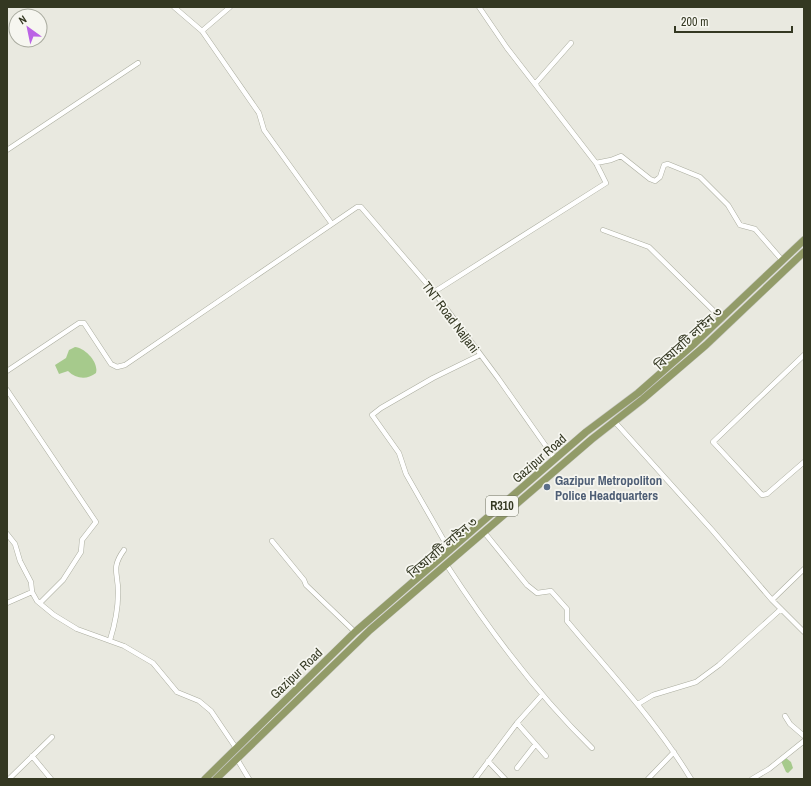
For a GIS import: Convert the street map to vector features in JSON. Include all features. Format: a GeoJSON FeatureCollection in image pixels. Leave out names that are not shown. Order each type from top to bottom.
{"type":"FeatureCollection","features":[{"type":"Feature","properties":{"kind":"main road","name":"Gazipur Road"},"geometry":{"type":"LineString","coordinates":[[205,779],[354,632],[450,551],[555,459],[638,393],[722,319],[804,240]]}},
{"type":"Feature","properties":{"kind":"main road","name":"বিআরটি লাইন ৩"},"geometry":{"type":"LineString","coordinates":[[210,779],[373,621],[589,436],[641,396],[730,317],[804,246]]}},
{"type":"Feature","properties":{"kind":"main road","name":"Gazipur Road"},"geometry":{"type":"LineString","coordinates":[[216,779],[370,630],[592,439],[643,399],[706,344],[804,252]]}},
{"type":"Feature","properties":{"kind":"street"},"geometry":{"type":"LineString","coordinates":[[7,371],[79,323],[84,324],[111,364],[117,367],[125,365],[332,224],[264,130],[259,113],[202,31],[174,7]]}},
{"type":"Feature","properties":{"kind":"street"},"geometry":{"type":"LineString","coordinates":[[202,31],[230,7]]}},
{"type":"Feature","properties":{"kind":"street"},"geometry":{"type":"LineString","coordinates":[[434,292],[606,183],[596,163],[535,84],[479,7]]}},
{"type":"Feature","properties":{"kind":"street"},"geometry":{"type":"LineString","coordinates":[[535,84],[571,44]]}},
{"type":"Feature","properties":{"kind":"street"},"geometry":{"type":"LineString","coordinates":[[7,150],[138,63]]}},
{"type":"Feature","properties":{"kind":"street"},"geometry":{"type":"LineString","coordinates":[[596,163],[621,156],[650,179],[655,181],[660,177],[664,165],[668,164],[685,169],[700,177],[728,204],[740,225],[755,230],[782,260]]}},
{"type":"Feature","properties":{"kind":"street","name":"TNT Road Naljani"},"geometry":{"type":"LineString","coordinates":[[332,224],[357,207],[361,207],[434,292],[555,459]]}},
{"type":"Feature","properties":{"kind":"street"},"geometry":{"type":"LineString","coordinates":[[603,230],[649,247],[722,319]]}},
{"type":"Feature","properties":{"kind":"street"},"geometry":{"type":"LineString","coordinates":[[450,551],[406,474],[400,453],[372,415],[381,408],[434,378],[480,355]]}},
{"type":"Feature","properties":{"kind":"street"},"geometry":{"type":"LineString","coordinates":[[803,465],[767,494],[762,495],[714,442],[804,355]]}},
{"type":"Feature","properties":{"kind":"street"},"geometry":{"type":"LineString","coordinates":[[7,390],[96,522],[82,540],[81,552],[63,580],[40,603]]}},
{"type":"Feature","properties":{"kind":"street"},"geometry":{"type":"LineString","coordinates":[[615,422],[712,530],[772,600],[804,632]]}},
{"type":"Feature","properties":{"kind":"street"},"geometry":{"type":"LineString","coordinates":[[484,532],[527,585],[537,593],[551,591],[567,609],[567,621],[638,704],[674,752],[691,779]]}},
{"type":"Feature","properties":{"kind":"street"},"geometry":{"type":"LineString","coordinates":[[7,534],[15,544],[20,561],[31,582],[32,592],[40,603],[54,615],[77,629],[124,646],[153,663],[177,692],[203,704],[211,711],[236,748]]}},
{"type":"Feature","properties":{"kind":"street"},"geometry":{"type":"LineString","coordinates":[[272,541],[304,580],[306,585],[354,632]]}},
{"type":"Feature","properties":{"kind":"street"},"geometry":{"type":"LineString","coordinates":[[110,640],[116,621],[117,610],[118,583],[115,569],[118,557],[124,550]]}},
{"type":"Feature","properties":{"kind":"street"},"geometry":{"type":"LineString","coordinates":[[446,564],[479,614],[542,695],[592,748]]}},
{"type":"Feature","properties":{"kind":"street"},"geometry":{"type":"LineString","coordinates":[[772,600],[804,569]]}},
{"type":"Feature","properties":{"kind":"street"},"geometry":{"type":"LineString","coordinates":[[7,603],[32,592]]}},
{"type":"Feature","properties":{"kind":"street"},"geometry":{"type":"LineString","coordinates":[[638,704],[653,695],[696,682],[719,665],[781,609]]}},
{"type":"Feature","properties":{"kind":"street"},"geometry":{"type":"LineString","coordinates":[[475,779],[517,723],[542,695]]}},
{"type":"Feature","properties":{"kind":"street"},"geometry":{"type":"LineString","coordinates":[[785,716],[790,724],[804,736]]}},
{"type":"Feature","properties":{"kind":"street"},"geometry":{"type":"LineString","coordinates":[[517,723],[546,756]]}},
{"type":"Feature","properties":{"kind":"street"},"geometry":{"type":"LineString","coordinates":[[9,779],[52,737]]}},
{"type":"Feature","properties":{"kind":"street"},"geometry":{"type":"LineString","coordinates":[[752,779],[769,769],[804,741]]}},
{"type":"Feature","properties":{"kind":"street"},"geometry":{"type":"LineString","coordinates":[[517,768],[535,745]]}},
{"type":"Feature","properties":{"kind":"street"},"geometry":{"type":"LineString","coordinates":[[648,779],[674,752]]}},
{"type":"Feature","properties":{"kind":"street"},"geometry":{"type":"LineString","coordinates":[[32,756],[52,779]]}},
{"type":"Feature","properties":{"kind":"street"},"geometry":{"type":"LineString","coordinates":[[237,759],[249,779]]}},
{"type":"Feature","properties":{"kind":"street"},"geometry":{"type":"LineString","coordinates":[[488,761],[505,779]]}},
{"type":"Feature","properties":{"kind":"shaded area"},"geometry":{"type":"Polygon","coordinates":[[[75,347],[83,350],[90,356],[95,364],[96,373],[85,378],[74,376],[68,371],[59,374],[55,365],[66,358],[69,350],[75,347]]]}},
{"type":"Feature","properties":{"kind":"shaded area"},"geometry":{"type":"Polygon","coordinates":[[[786,758],[791,762],[793,768],[788,773],[786,772],[781,761],[786,758]]]}},
{"type":"Feature","properties":{"kind":"place","name":"Gazipur Metropoliton Police Headquarters"},"geometry":{"type":"Point","coordinates":[547,487]}}]}
